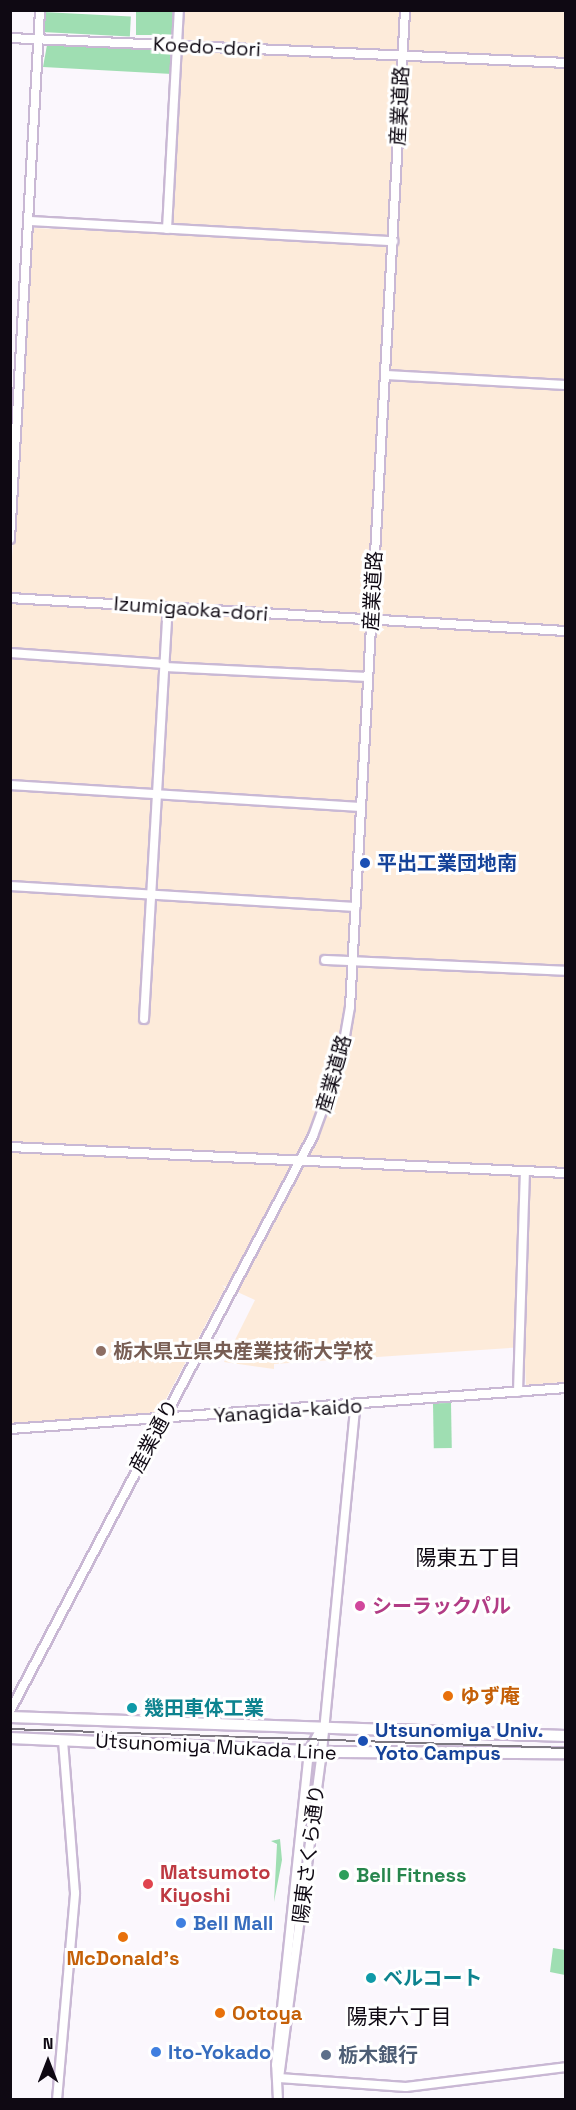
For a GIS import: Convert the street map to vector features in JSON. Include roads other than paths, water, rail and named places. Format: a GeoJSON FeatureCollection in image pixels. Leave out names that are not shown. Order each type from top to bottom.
{"type":"FeatureCollection","features":[{"type":"Feature","properties":{"kind":"main road","name":"Utsunomiya Mukada Line"},"geometry":{"type":"LineString","coordinates":[[10,1717],[566,1736]]}},
{"type":"Feature","properties":{"kind":"main road","name":"Utsunomiya Mukada Line"},"geometry":{"type":"LineString","coordinates":[[10,1738],[322,1752],[566,1753]]}},
{"type":"Feature","properties":{"kind":"street"},"geometry":{"type":"LineString","coordinates":[[10,539],[30,221],[40,10]]}},
{"type":"Feature","properties":{"kind":"street"},"geometry":{"type":"LineString","coordinates":[[167,229],[179,10]]}},
{"type":"Feature","properties":{"kind":"street","name":"産業道路"},"geometry":{"type":"LineString","coordinates":[[299,1162],[337,1075],[353,961],[405,10]]}},
{"type":"Feature","properties":{"kind":"street","name":"Koedo-dori"},"geometry":{"type":"LineString","coordinates":[[10,38],[566,63]]}},
{"type":"Feature","properties":{"kind":"street"},"geometry":{"type":"LineString","coordinates":[[30,221],[393,242]]}},
{"type":"Feature","properties":{"kind":"street"},"geometry":{"type":"LineString","coordinates":[[386,375],[566,385]]}},
{"type":"Feature","properties":{"kind":"street","name":"Izumigaoka-dori"},"geometry":{"type":"LineString","coordinates":[[10,598],[566,632]]}},
{"type":"Feature","properties":{"kind":"street"},"geometry":{"type":"LineString","coordinates":[[144,1019],[168,608]]}},
{"type":"Feature","properties":{"kind":"street"},"geometry":{"type":"LineString","coordinates":[[10,653],[368,677]]}},
{"type":"Feature","properties":{"kind":"street"},"geometry":{"type":"LineString","coordinates":[[10,785],[360,807]]}},
{"type":"Feature","properties":{"kind":"street"},"geometry":{"type":"LineString","coordinates":[[10,886],[355,907]]}},
{"type":"Feature","properties":{"kind":"street"},"geometry":{"type":"LineString","coordinates":[[325,960],[566,971]]}},
{"type":"Feature","properties":{"kind":"street"},"geometry":{"type":"LineString","coordinates":[[10,1147],[566,1173]]}},
{"type":"Feature","properties":{"kind":"street","name":"産業通り"},"geometry":{"type":"LineString","coordinates":[[10,1711],[299,1162]]}},
{"type":"Feature","properties":{"kind":"street"},"geometry":{"type":"LineString","coordinates":[[518,1392],[525,1171]]}},
{"type":"Feature","properties":{"kind":"street","name":"Yanagida-kaido"},"geometry":{"type":"LineString","coordinates":[[10,1429],[355,1407],[566,1388]]}},
{"type":"Feature","properties":{"kind":"street"},"geometry":{"type":"LineString","coordinates":[[320,1729],[355,1407]]}},
{"type":"Feature","properties":{"kind":"street","name":"陽東さくら通り"},"geometry":{"type":"LineString","coordinates":[[278,2100],[309,1751],[320,1729]]}},
{"type":"Feature","properties":{"kind":"street","name":"陽東さくら通り"},"geometry":{"type":"LineString","coordinates":[[279,2078],[322,1752],[320,1729]]}},
{"type":"Feature","properties":{"kind":"street"},"geometry":{"type":"LineString","coordinates":[[57,2100],[75,1893],[63,1740]]}},
{"type":"Feature","properties":{"kind":"street"},"geometry":{"type":"LineString","coordinates":[[279,2078],[406,2087],[566,2067]]}},
{"type":"Feature","properties":{"kind":"tram line"},"geometry":{"type":"LineString","coordinates":[[10,1729],[566,1748]]}},
{"type":"Feature","properties":{"kind":"place","name":"平出工業団地南"},"geometry":{"type":"Point","coordinates":[365,863]}},
{"type":"Feature","properties":{"kind":"place","name":"栃木県立県央産業技術大学校"},"geometry":{"type":"Point","coordinates":[101,1351]}},
{"type":"Feature","properties":{"kind":"place","name":"シーラックパル"},"geometry":{"type":"Point","coordinates":[360,1606]}},
{"type":"Feature","properties":{"kind":"place","name":"ゆず庵"},"geometry":{"type":"Point","coordinates":[448,1696]}},
{"type":"Feature","properties":{"kind":"place","name":"幾田車体工業"},"geometry":{"type":"Point","coordinates":[132,1708]}},
{"type":"Feature","properties":{"kind":"place","name":"Utsunomiya Univ. Yoto Campus"},"geometry":{"type":"Point","coordinates":[363,1741]}},
{"type":"Feature","properties":{"kind":"place","name":"Bell Fitness"},"geometry":{"type":"Point","coordinates":[344,1875]}},
{"type":"Feature","properties":{"kind":"place","name":"Matsumoto Kiyoshi"},"geometry":{"type":"Point","coordinates":[148,1884]}},
{"type":"Feature","properties":{"kind":"place","name":"Bell Mall"},"geometry":{"type":"Point","coordinates":[181,1923]}},
{"type":"Feature","properties":{"kind":"place","name":"McDonald's"},"geometry":{"type":"Point","coordinates":[123,1937]}},
{"type":"Feature","properties":{"kind":"place","name":"ベルコート"},"geometry":{"type":"Point","coordinates":[371,1978]}},
{"type":"Feature","properties":{"kind":"place","name":"Ootoya"},"geometry":{"type":"Point","coordinates":[220,2013]}},
{"type":"Feature","properties":{"kind":"place","name":"Ito-Yokado"},"geometry":{"type":"Point","coordinates":[156,2052]}},
{"type":"Feature","properties":{"kind":"place","name":"栃木銀行"},"geometry":{"type":"Point","coordinates":[326,2055]}},
{"type":"Feature","properties":{"kind":"district","name":"陽東五丁目"},"geometry":{"type":"Point","coordinates":[468,1558]}},
{"type":"Feature","properties":{"kind":"district","name":"陽東六丁目"},"geometry":{"type":"Point","coordinates":[399,2017]}}]}
